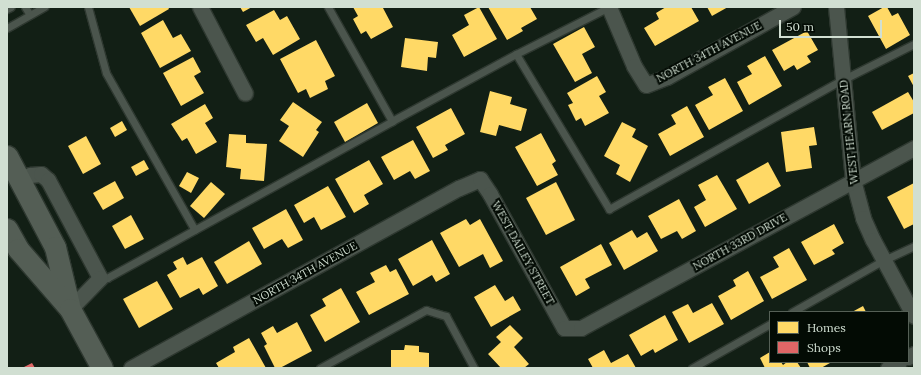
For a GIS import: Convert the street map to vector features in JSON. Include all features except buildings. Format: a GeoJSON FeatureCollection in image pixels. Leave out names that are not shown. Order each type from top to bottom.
{"type":"FeatureCollection","features":[{"type":"Feature","properties":{"kind":"main road"},"geometry":{"type":"LineString","coordinates":[[7,156],[13,178],[31,202],[55,247],[70,310]]}},
{"type":"Feature","properties":{"kind":"main road"},"geometry":{"type":"LineString","coordinates":[[7,229],[18,250],[70,310],[102,368]]}},
{"type":"Feature","properties":{"kind":"street"},"geometry":{"type":"LineString","coordinates":[[200,7],[245,93]]}},
{"type":"Feature","properties":{"kind":"street","name":"NORTH 34TH AVENUE"},"geometry":{"type":"LineString","coordinates":[[609,7],[634,66],[646,85],[667,77],[793,7]]}},
{"type":"Feature","properties":{"kind":"street","name":"WEST HEARN ROAD"},"geometry":{"type":"LineString","coordinates":[[836,7],[853,180],[863,218],[914,316]]}},
{"type":"Feature","properties":{"kind":"street","name":"NORTH 33RD DRIVE"},"geometry":{"type":"LineString","coordinates":[[564,328],[581,328],[914,148]]}},
{"type":"Feature","properties":{"kind":"street"},"geometry":{"type":"LineString","coordinates":[[13,178],[41,174],[48,180],[100,278],[70,310]]}},
{"type":"Feature","properties":{"kind":"street","name":"NORTH 34TH AVENUE"},"geometry":{"type":"LineString","coordinates":[[136,367],[459,188],[480,179]]}},
{"type":"Feature","properties":{"kind":"street","name":"WEST DAILEY STREET"},"geometry":{"type":"LineString","coordinates":[[480,179],[490,194],[564,328]]}},
{"type":"Feature","properties":{"kind":"street"},"geometry":{"type":"LineString","coordinates":[[888,368],[897,363]]}},
{"type":"Feature","properties":{"kind":"lane"},"geometry":{"type":"LineString","coordinates":[[7,9],[11,7]]}},
{"type":"Feature","properties":{"kind":"lane"},"geometry":{"type":"LineString","coordinates":[[25,7],[30,15]]}},
{"type":"Feature","properties":{"kind":"lane"},"geometry":{"type":"LineString","coordinates":[[7,28],[44,7]]}},
{"type":"Feature","properties":{"kind":"lane"},"geometry":{"type":"LineString","coordinates":[[88,7],[106,73],[195,230]]}},
{"type":"Feature","properties":{"kind":"lane"},"geometry":{"type":"LineString","coordinates":[[328,7],[392,121]]}},
{"type":"Feature","properties":{"kind":"lane"},"geometry":{"type":"LineString","coordinates":[[100,278],[107,278],[516,54],[609,7]]}},
{"type":"Feature","properties":{"kind":"lane"},"geometry":{"type":"LineString","coordinates":[[516,54],[609,209],[842,80],[914,44]]}},
{"type":"Feature","properties":{"kind":"lane"},"geometry":{"type":"LineString","coordinates":[[794,311],[884,260],[914,246]]}},
{"type":"Feature","properties":{"kind":"lane"},"geometry":{"type":"LineString","coordinates":[[320,368],[426,310],[446,316],[474,368]]}},
{"type":"Feature","properties":{"kind":"lane"},"geometry":{"type":"LineString","coordinates":[[692,368],[769,325]]}}]}
